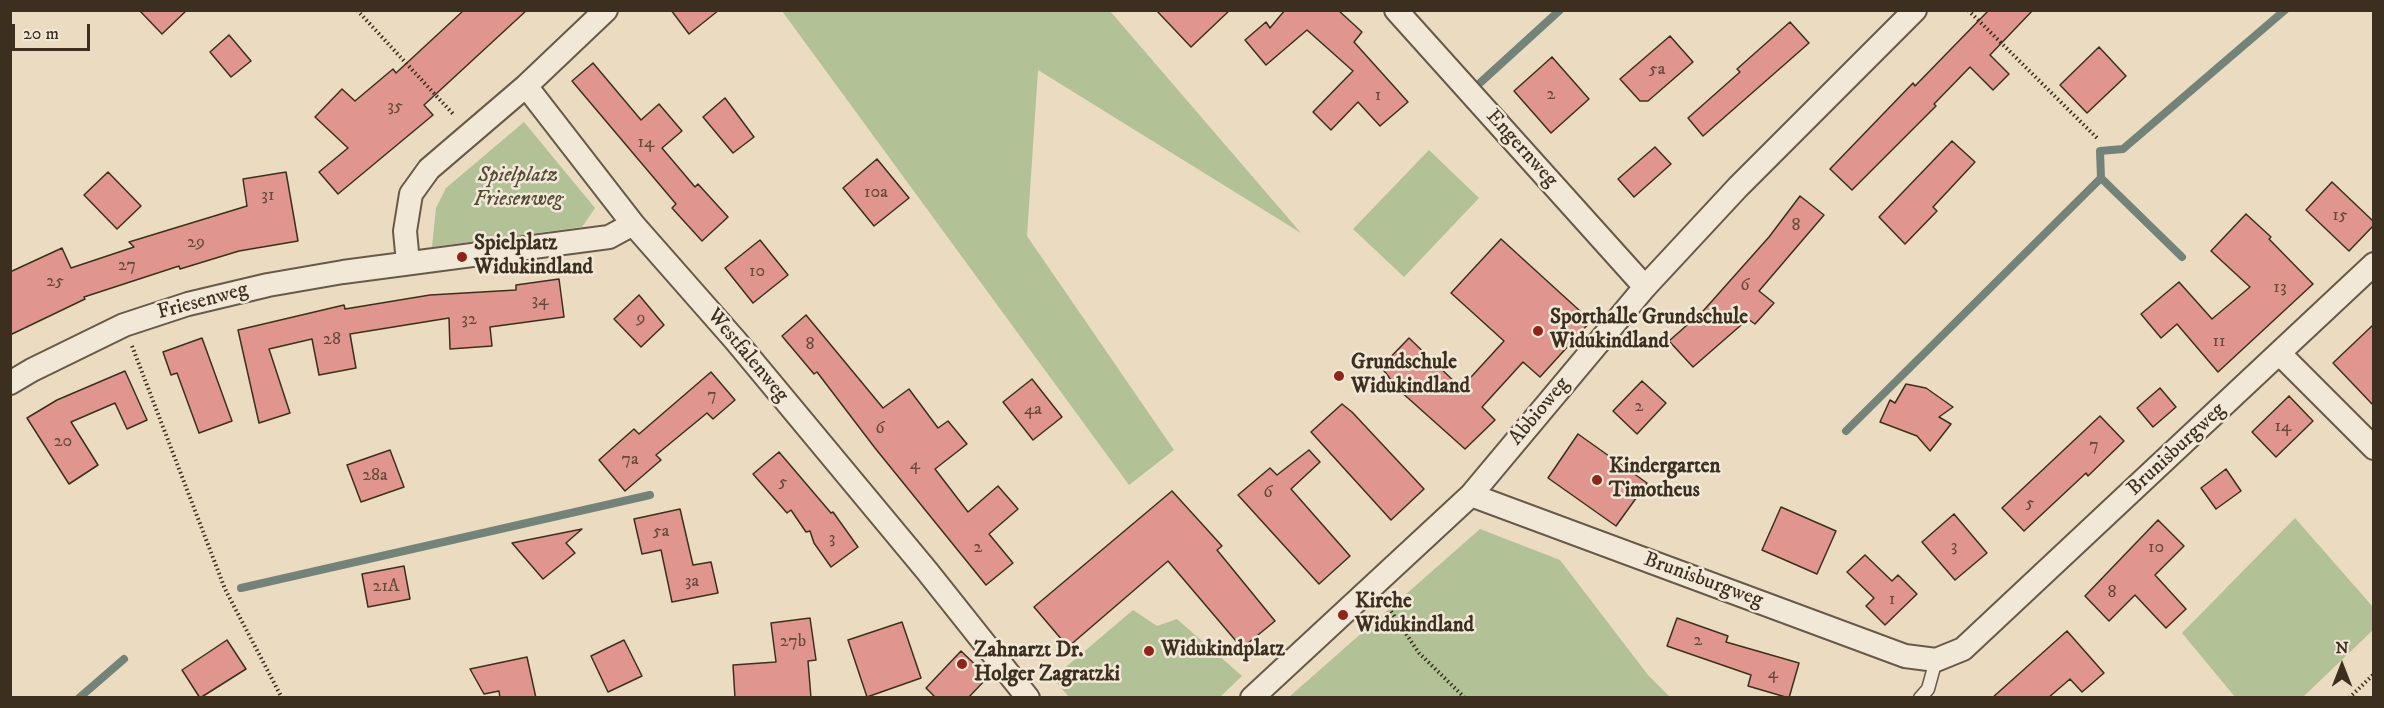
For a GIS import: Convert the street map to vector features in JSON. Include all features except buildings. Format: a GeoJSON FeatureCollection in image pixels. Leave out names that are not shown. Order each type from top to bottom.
{"type":"FeatureCollection","features":[{"type":"Feature","properties":{"kind":"street"},"geometry":{"type":"LineString","coordinates":[[408,263],[405,231],[411,194],[429,169],[526,86],[606,10]]}},
{"type":"Feature","properties":{"kind":"street","name":"Engernweg"},"geometry":{"type":"LineString","coordinates":[[1396,10],[1645,287]]}},
{"type":"Feature","properties":{"kind":"street","name":"Abbioweg"},"geometry":{"type":"LineString","coordinates":[[1252,698],[1471,495],[1645,287],[1738,187],[1915,10]]}},
{"type":"Feature","properties":{"kind":"street","name":"Westfalenweg"},"geometry":{"type":"LineString","coordinates":[[526,86],[633,224],[796,414],[971,624],[1028,698]]}},
{"type":"Feature","properties":{"kind":"street","name":"Friesenweg"},"geometry":{"type":"LineString","coordinates":[[10,383],[124,325],[188,304],[268,285],[408,263],[609,237],[633,224]]}},
{"type":"Feature","properties":{"kind":"street","name":"Brunisburgweg"},"geometry":{"type":"LineString","coordinates":[[1471,495],[1905,656],[1936,660],[1963,649],[2280,354],[2373,264]]}},
{"type":"Feature","properties":{"kind":"street"},"geometry":{"type":"LineString","coordinates":[[2280,354],[2373,448]]}},
{"type":"Feature","properties":{"kind":"lane"},"geometry":{"type":"LineString","coordinates":[[1920,698],[1928,689],[1936,660]]}},
{"type":"Feature","properties":{"kind":"path"},"geometry":{"type":"LineString","coordinates":[[357,10],[471,133]]}},
{"type":"Feature","properties":{"kind":"path"},"geometry":{"type":"LineString","coordinates":[[1968,10],[2097,138]]}},
{"type":"Feature","properties":{"kind":"path"},"geometry":{"type":"LineString","coordinates":[[124,325],[225,589],[282,698]]}},
{"type":"Feature","properties":{"kind":"path"},"geometry":{"type":"LineString","coordinates":[[1374,586],[1419,654],[1465,698]]}},
{"type":"Feature","properties":{"kind":"path"},"geometry":{"type":"LineString","coordinates":[[2349,698],[2373,674]]}},
{"type":"Feature","properties":{"kind":"green space"},"geometry":{"type":"Polygon","coordinates":[[[782,11],[1110,11],[1301,233],[1038,70],[1027,236],[1174,450],[1129,485],[782,11]]]}},
{"type":"Feature","properties":{"kind":"green space","name":"Spielplatz Friesenweg"},"geometry":{"type":"Polygon","coordinates":[[[524,122],[595,208],[582,227],[432,247],[436,208],[446,188],[524,122]]]}},
{"type":"Feature","properties":{"kind":"green space"},"geometry":{"type":"Polygon","coordinates":[[[1429,150],[1479,198],[1404,277],[1353,229],[1429,150]]]}},
{"type":"Feature","properties":{"kind":"green space"},"geometry":{"type":"Polygon","coordinates":[[[2295,518],[2373,607],[2373,630],[2303,697],[2235,697],[2182,633],[2295,518]]]}},
{"type":"Feature","properties":{"kind":"green space"},"geometry":{"type":"Polygon","coordinates":[[[1480,529],[1560,560],[1648,675],[1670,697],[1289,697],[1480,529]]]}},
{"type":"Feature","properties":{"kind":"green space","name":"Widukindplatz"},"geometry":{"type":"Polygon","coordinates":[[[1133,610],[1157,626],[1177,619],[1242,676],[1220,697],[1069,697],[1053,678],[1133,610]]]}},
{"type":"Feature","properties":{"kind":"waterway"},"geometry":{"type":"LineString","coordinates":[[1481,82],[1560,10]]}},
{"type":"Feature","properties":{"kind":"waterway"},"geometry":{"type":"LineString","coordinates":[[1846,431],[2101,178],[2100,151],[2123,149],[2285,10]]}},
{"type":"Feature","properties":{"kind":"waterway"},"geometry":{"type":"LineString","coordinates":[[2101,178],[2182,257]]}},
{"type":"Feature","properties":{"kind":"waterway"},"geometry":{"type":"LineString","coordinates":[[241,588],[650,495]]}},
{"type":"Feature","properties":{"kind":"waterway"},"geometry":{"type":"LineString","coordinates":[[79,698],[124,659]]}},
{"type":"Feature","properties":{"kind":"place","name":"Spielplatz Widukindland"},"geometry":{"type":"Point","coordinates":[462,257]}},
{"type":"Feature","properties":{"kind":"place","name":"Sporthalle Grundschule Widukindland"},"geometry":{"type":"Point","coordinates":[1538,331]}},
{"type":"Feature","properties":{"kind":"place","name":"Grundschule Widukindland"},"geometry":{"type":"Point","coordinates":[1339,376]}},
{"type":"Feature","properties":{"kind":"place","name":"Kindergarten Timotheus"},"geometry":{"type":"Point","coordinates":[1597,480]}},
{"type":"Feature","properties":{"kind":"place","name":"Kirche Widukindland"},"geometry":{"type":"Point","coordinates":[1343,615]}},
{"type":"Feature","properties":{"kind":"place","name":"Widukindplatz"},"geometry":{"type":"Point","coordinates":[1149,651]}},
{"type":"Feature","properties":{"kind":"place","name":"Zahnarzt Dr. Holger Zagratzki"},"geometry":{"type":"Point","coordinates":[962,664]}}]}
